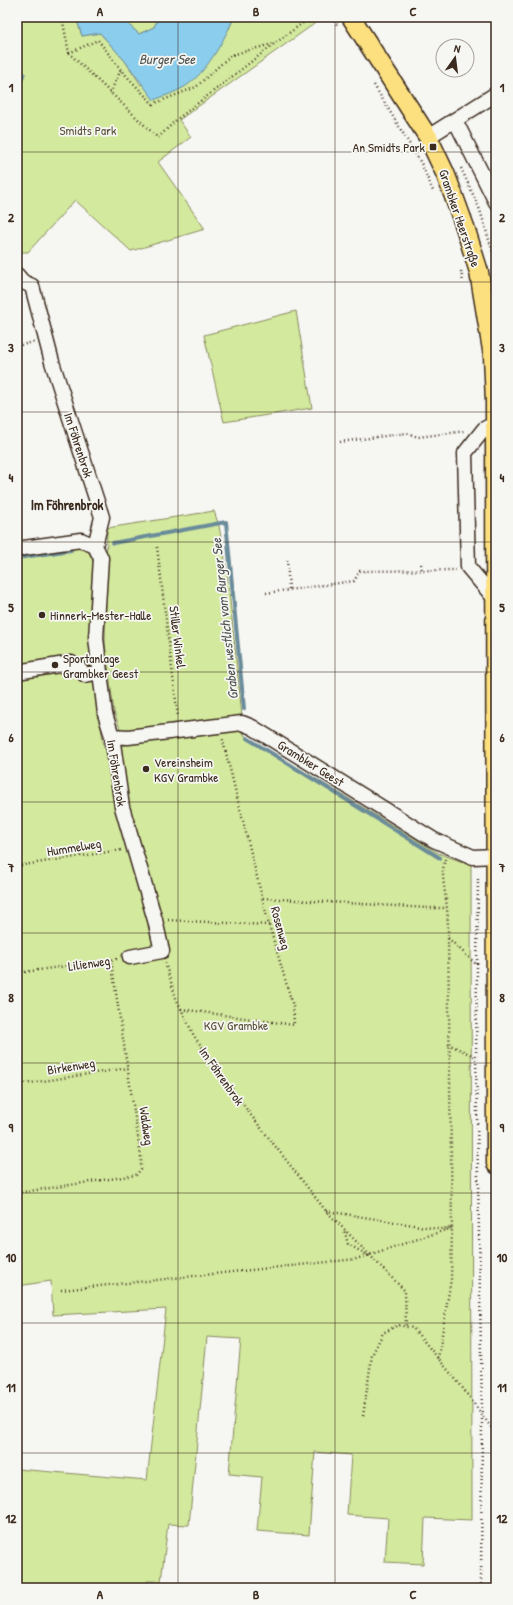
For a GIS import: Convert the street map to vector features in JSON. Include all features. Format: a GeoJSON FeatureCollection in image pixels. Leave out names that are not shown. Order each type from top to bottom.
{"type":"FeatureCollection","features":[{"type":"Feature","properties":{"kind":"main road","name":"Grambker Heerstraße"},"geometry":{"type":"LineString","coordinates":[[348,20],[428,137],[445,173],[465,227],[478,272],[493,356],[492,425],[495,599],[487,857],[496,1085],[496,1164]]}},
{"type":"Feature","properties":{"kind":"street"},"geometry":{"type":"LineString","coordinates":[[428,137],[496,94]]}},
{"type":"Feature","properties":{"kind":"street"},"geometry":{"type":"LineString","coordinates":[[455,120],[496,202]]}},
{"type":"Feature","properties":{"kind":"street","name":"Im Föhrenbrok"},"geometry":{"type":"LineString","coordinates":[[17,275],[22,282],[32,286],[52,362],[102,518],[95,546],[101,558],[96,638],[105,714],[112,736],[122,807],[135,848],[162,951]]}},
{"type":"Feature","properties":{"kind":"street"},"geometry":{"type":"LineString","coordinates":[[492,425],[465,453],[468,567],[495,599]]}},
{"type":"Feature","properties":{"kind":"street"},"geometry":{"type":"LineString","coordinates":[[17,549],[81,540],[95,546]]}},
{"type":"Feature","properties":{"kind":"street"},"geometry":{"type":"LineString","coordinates":[[17,672],[71,663],[79,668],[85,675],[100,672]]}},
{"type":"Feature","properties":{"kind":"street","name":"Grambker Geest"},"geometry":{"type":"LineString","coordinates":[[112,736],[128,737],[242,723],[252,727],[427,836],[473,858],[487,857]]}},
{"type":"Feature","properties":{"kind":"street"},"geometry":{"type":"LineString","coordinates":[[130,957],[162,951]]}},
{"type":"Feature","properties":{"kind":"path"},"geometry":{"type":"LineString","coordinates":[[62,17],[69,53],[158,138],[175,121],[311,17]]}},
{"type":"Feature","properties":{"kind":"path"},"geometry":{"type":"LineString","coordinates":[[332,17],[348,20]]}},
{"type":"Feature","properties":{"kind":"path"},"geometry":{"type":"LineString","coordinates":[[69,53],[98,40],[121,70],[153,104],[196,87],[231,55],[274,44]]}},
{"type":"Feature","properties":{"kind":"path"},"geometry":{"type":"LineString","coordinates":[[110,93],[121,70]]}},
{"type":"Feature","properties":{"kind":"path"},"geometry":{"type":"LineString","coordinates":[[371,79],[421,163],[434,192]]}},
{"type":"Feature","properties":{"kind":"path"},"geometry":{"type":"LineString","coordinates":[[459,265],[464,285]]}},
{"type":"Feature","properties":{"kind":"path"},"geometry":{"type":"LineString","coordinates":[[340,442],[407,433],[418,437],[492,425]]}},
{"type":"Feature","properties":{"kind":"path","name":"Stiller Winkel"},"geometry":{"type":"LineString","coordinates":[[157,547],[180,730]]}},
{"type":"Feature","properties":{"kind":"path"},"geometry":{"type":"LineString","coordinates":[[286,560],[289,589]]}},
{"type":"Feature","properties":{"kind":"path"},"geometry":{"type":"LineString","coordinates":[[421,564],[422,571]]}},
{"type":"Feature","properties":{"kind":"path"},"geometry":{"type":"LineString","coordinates":[[266,593],[354,581],[360,571],[453,571],[468,567]]}},
{"type":"Feature","properties":{"kind":"path","name":"Rosenweg"},"geometry":{"type":"LineString","coordinates":[[181,1009],[294,1025],[293,1006],[269,925],[219,725]]}},
{"type":"Feature","properties":{"kind":"path"},"geometry":{"type":"LineString","coordinates":[[438,1359],[451,1279],[452,1228],[448,1044],[448,938],[447,908],[443,888],[443,864],[449,847]]}},
{"type":"Feature","properties":{"kind":"path","name":"Hummelweg"},"geometry":{"type":"LineString","coordinates":[[17,866],[135,848]]}},
{"type":"Feature","properties":{"kind":"path"},"geometry":{"type":"LineString","coordinates":[[481,1588],[482,1413],[476,1057],[477,965],[487,857]]}},
{"type":"Feature","properties":{"kind":"path"},"geometry":{"type":"LineString","coordinates":[[263,898],[447,908]]}},
{"type":"Feature","properties":{"kind":"path"},"geometry":{"type":"LineString","coordinates":[[155,920],[269,925]]}},
{"type":"Feature","properties":{"kind":"path"},"geometry":{"type":"LineString","coordinates":[[448,938],[477,965]]}},
{"type":"Feature","properties":{"kind":"path","name":"Im Föhrenbrok"},"geometry":{"type":"LineString","coordinates":[[162,951],[176,998],[194,1036],[250,1114],[326,1211],[369,1256]]}},
{"type":"Feature","properties":{"kind":"path","name":"Lilienweg"},"geometry":{"type":"LineString","coordinates":[[17,973],[130,957]]}},
{"type":"Feature","properties":{"kind":"path","name":"Waldweg"},"geometry":{"type":"LineString","coordinates":[[17,1193],[136,1176],[141,1169],[141,1157],[111,960]]}},
{"type":"Feature","properties":{"kind":"path"},"geometry":{"type":"LineString","coordinates":[[448,1044],[476,1057]]}},
{"type":"Feature","properties":{"kind":"path","name":"Birkenweg"},"geometry":{"type":"LineString","coordinates":[[17,1085],[128,1068]]}},
{"type":"Feature","properties":{"kind":"path"},"geometry":{"type":"LineString","coordinates":[[326,1211],[438,1229],[452,1228]]}},
{"type":"Feature","properties":{"kind":"path"},"geometry":{"type":"LineString","coordinates":[[61,1290],[356,1259],[452,1228]]}},
{"type":"Feature","properties":{"kind":"path"},"geometry":{"type":"LineString","coordinates":[[344,1229],[348,1244],[369,1256],[405,1291],[406,1327]]}},
{"type":"Feature","properties":{"kind":"path"},"geometry":{"type":"LineString","coordinates":[[362,1416],[372,1355],[383,1333],[398,1325],[412,1328],[482,1413],[496,1434]]}},
{"type":"Feature","properties":{"kind":"green space","name":"Smidts Park"},"geometry":{"type":"Polygon","coordinates":[[[17,17],[76,17],[82,36],[100,33],[125,61],[141,85],[229,29],[234,17],[320,17],[321,19],[179,120],[191,137],[158,162],[205,229],[131,251],[75,200],[28,252],[17,252],[17,95],[25,74],[17,61],[17,17]]]}},
{"type":"Feature","properties":{"kind":"green space"},"geometry":{"type":"Polygon","coordinates":[[[120,17],[159,17],[154,27],[139,34],[120,17]]]}},
{"type":"Feature","properties":{"kind":"green space"},"geometry":{"type":"Polygon","coordinates":[[[296,311],[312,408],[224,422],[204,335],[296,311]]]}},
{"type":"Feature","properties":{"kind":"green space","name":"KGV Grambke"},"geometry":{"type":"Polygon","coordinates":[[[214,511],[219,526],[227,571],[244,735],[438,853],[471,865],[472,1520],[425,1518],[423,1564],[385,1562],[388,1518],[347,1515],[351,1455],[315,1452],[309,1535],[257,1531],[262,1477],[229,1474],[241,1339],[207,1337],[189,1525],[168,1524],[161,1581],[147,1581],[146,1588],[17,1588],[17,1469],[147,1480],[166,1309],[53,1315],[51,1281],[17,1286],[17,556],[75,548],[88,551],[94,563],[91,640],[95,689],[104,747],[126,745],[114,712],[105,644],[107,528],[214,511]]]}},
{"type":"Feature","properties":{"kind":"water","name":"Burger See"},"geometry":{"type":"Polygon","coordinates":[[[76,17],[120,17],[139,34],[154,27],[159,17],[234,17],[226,35],[201,73],[186,86],[154,100],[125,61],[100,33],[82,36],[76,17]]]}},
{"type":"Feature","properties":{"kind":"water"},"geometry":{"type":"Polygon","coordinates":[[[17,61],[25,74],[17,95],[17,61]]]}},
{"type":"Feature","properties":{"kind":"waterway","name":"Graben westlich vom Burger See"},"geometry":{"type":"LineString","coordinates":[[113,543],[226,522],[244,709]]}},
{"type":"Feature","properties":{"kind":"waterway","name":"Graben westlich vom Burger See"},"geometry":{"type":"LineString","coordinates":[[17,558],[71,550]]}},
{"type":"Feature","properties":{"kind":"waterway","name":"Graben westlich vom Burger See"},"geometry":{"type":"LineString","coordinates":[[247,738],[440,858]]}},
{"type":"Feature","properties":{"kind":"place","name":"An Smidts Park"},"geometry":{"type":"Point","coordinates":[433,147]}},
{"type":"Feature","properties":{"kind":"place","name":"Hinnerk-Mester-Halle"},"geometry":{"type":"Point","coordinates":[42,615]}},
{"type":"Feature","properties":{"kind":"place","name":"Sportanlage Grambker Geest"},"geometry":{"type":"Point","coordinates":[55,665]}},
{"type":"Feature","properties":{"kind":"place","name":"Vereinsheim KGV Grambke"},"geometry":{"type":"Point","coordinates":[146,769]}},
{"type":"Feature","properties":{"kind":"district","name":"Im Föhrenbrok"},"geometry":{"type":"Point","coordinates":[67,504]}}]}
